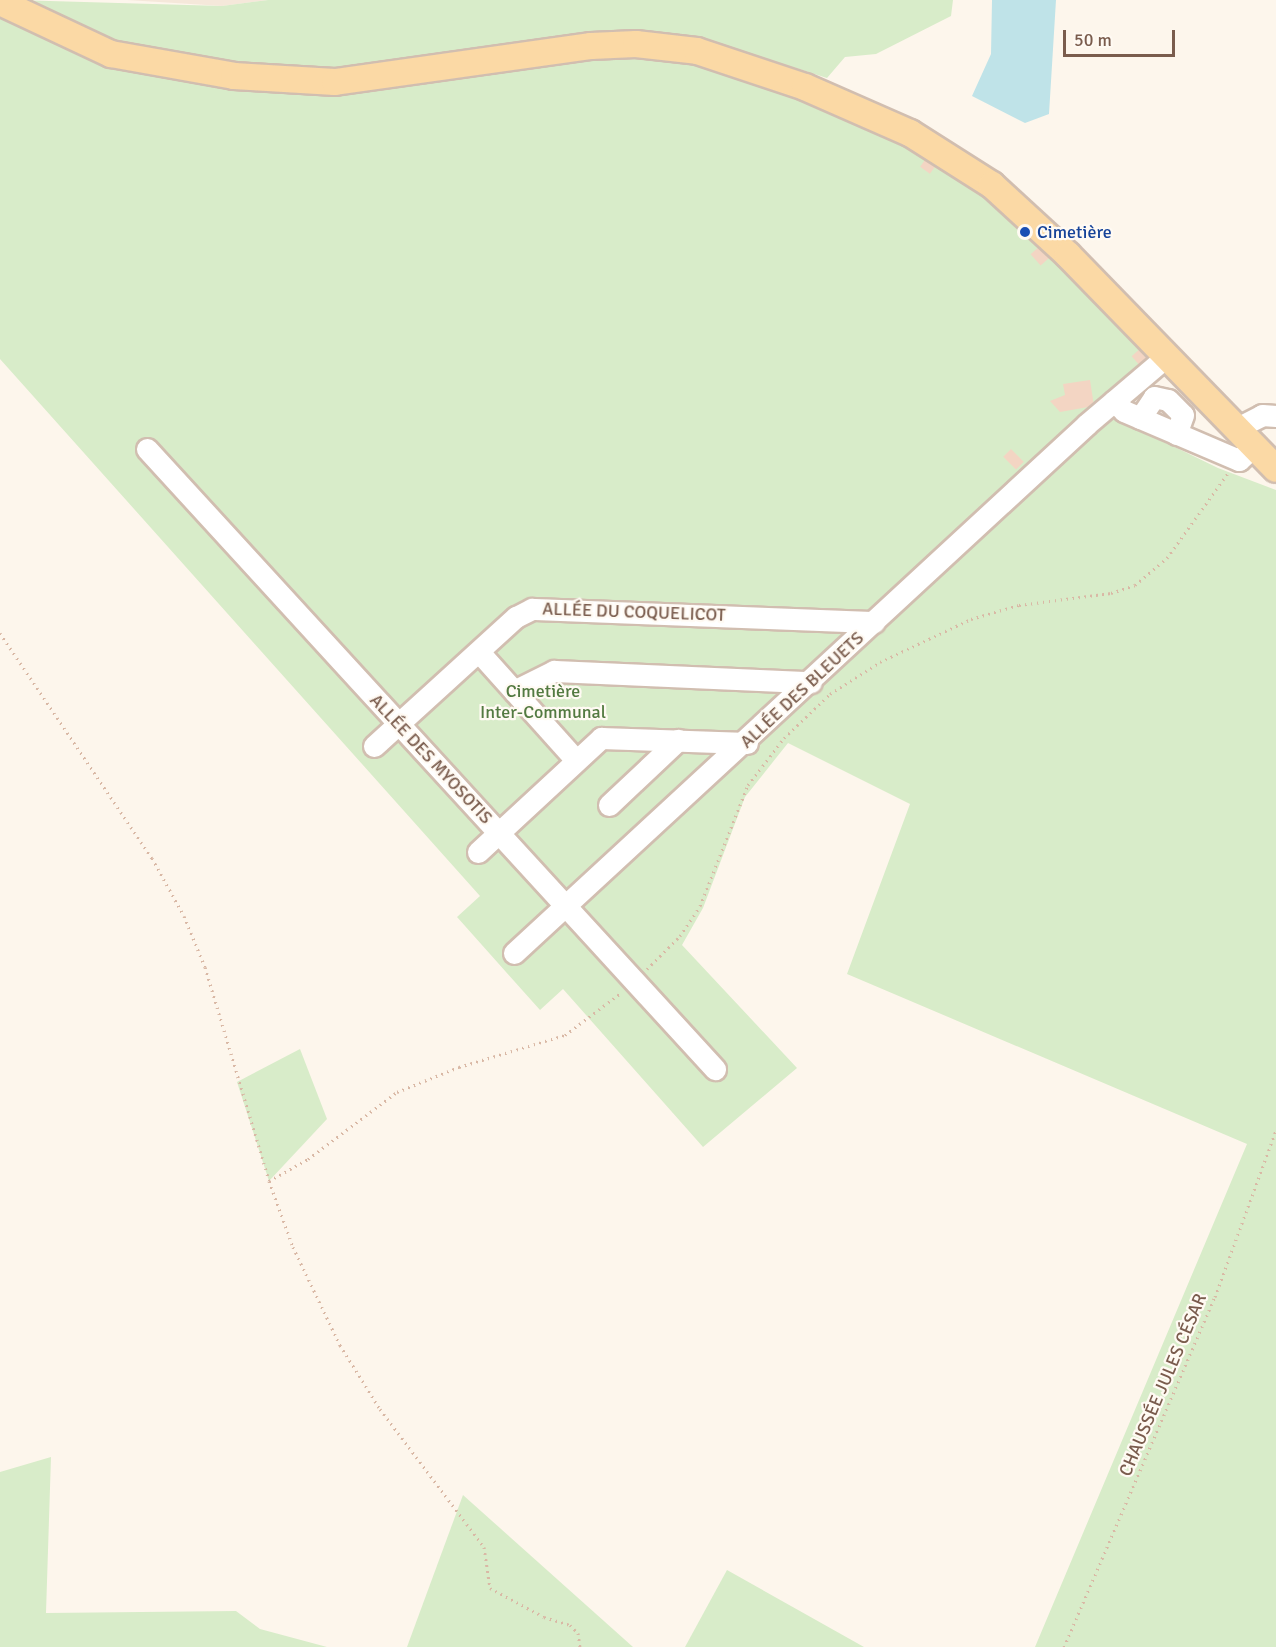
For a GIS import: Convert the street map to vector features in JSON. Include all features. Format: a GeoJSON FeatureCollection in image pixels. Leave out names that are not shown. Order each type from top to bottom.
{"type":"FeatureCollection","features":[{"type":"Feature","properties":{"kind":"main road"},"geometry":{"type":"LineString","coordinates":[[0,2],[111,54],[180,69],[270,80],[364,80],[591,45],[666,46],[735,62],[892,125],[969,170],[1068,255],[1167,356],[1243,445],[1276,470]]}},
{"type":"Feature","properties":{"kind":"street","name":"ALLÉE DES BLEUETS"},"geometry":{"type":"LineString","coordinates":[[514,954],[747,743],[1087,424],[1167,356]]}},
{"type":"Feature","properties":{"kind":"street"},"geometry":{"type":"LineString","coordinates":[[1114,401],[1140,418],[1154,397],[1168,400],[1183,415],[1176,434],[1243,445],[1262,415],[1276,416]]}},
{"type":"Feature","properties":{"kind":"street","name":"ALLÉE DES MYOSOTIS"},"geometry":{"type":"LineString","coordinates":[[147,449],[715,1069]]}},
{"type":"Feature","properties":{"kind":"street","name":"ALLÉE DU COQUELICOT"},"geometry":{"type":"LineString","coordinates":[[374,746],[516,617],[532,609],[874,622]]}},
{"type":"Feature","properties":{"kind":"street"},"geometry":{"type":"LineString","coordinates":[[479,652],[576,760]]}},
{"type":"Feature","properties":{"kind":"street"},"geometry":{"type":"LineString","coordinates":[[514,691],[554,671],[811,682]]}},
{"type":"Feature","properties":{"kind":"street"},"geometry":{"type":"LineString","coordinates":[[478,852],[601,738],[747,743]]}},
{"type":"Feature","properties":{"kind":"street"},"geometry":{"type":"LineString","coordinates":[[609,805],[678,740]]}},
{"type":"Feature","properties":{"kind":"path"},"geometry":{"type":"LineString","coordinates":[[269,1181],[308,1159],[397,1092],[459,1066],[566,1035],[635,981],[691,922],[748,785],[784,738],[822,702],[880,662],[971,619],[1019,604],[1111,593],[1135,585],[1167,558],[1243,445]]}},
{"type":"Feature","properties":{"kind":"path"},"geometry":{"type":"LineString","coordinates":[[0,633],[152,858],[184,915],[205,967],[269,1181],[298,1257],[340,1345],[380,1409],[484,1547],[490,1588],[544,1617],[570,1625],[578,1633],[580,1647]]}},
{"type":"Feature","properties":{"kind":"path","name":"CHAUSSÉE JULES CÉSAR"},"geometry":{"type":"LineString","coordinates":[[1064,1647],[1215,1297],[1276,1130]]}},
{"type":"Feature","properties":{"kind":"shaded area"},"geometry":{"type":"Polygon","coordinates":[[[127,0],[268,0],[222,6],[127,0]]]}},
{"type":"Feature","properties":{"kind":"green space"},"geometry":{"type":"Polygon","coordinates":[[[15,0],[222,6],[268,0],[953,0],[951,16],[876,54],[845,57],[827,78],[720,44],[652,33],[297,72],[116,47],[15,0]]]}},
{"type":"Feature","properties":{"kind":"green space","name":"Cimetière Inter-Communal"},"geometry":{"type":"Polygon","coordinates":[[[0,13],[201,81],[590,54],[705,61],[899,143],[972,187],[1041,245],[1151,357],[1109,415],[1218,468],[1276,490],[1276,1647],[1035,1647],[1247,1144],[847,974],[910,804],[788,743],[745,797],[703,908],[682,945],[797,1068],[703,1147],[563,989],[540,1010],[457,917],[480,896],[0,359],[0,13]]]}},
{"type":"Feature","properties":{"kind":"green space"},"geometry":{"type":"Polygon","coordinates":[[[300,1049],[327,1119],[269,1181],[237,1082],[300,1049]]]}},
{"type":"Feature","properties":{"kind":"green space"},"geometry":{"type":"Polygon","coordinates":[[[51,1457],[46,1613],[236,1611],[260,1629],[327,1647],[0,1647],[0,1472],[51,1457]]]}},
{"type":"Feature","properties":{"kind":"green space"},"geometry":{"type":"Polygon","coordinates":[[[463,1495],[633,1647],[407,1647],[463,1495]]]}},
{"type":"Feature","properties":{"kind":"green space"},"geometry":{"type":"Polygon","coordinates":[[[727,1570],[864,1647],[685,1647],[727,1570]]]}},
{"type":"Feature","properties":{"kind":"water"},"geometry":{"type":"Polygon","coordinates":[[[992,0],[1056,0],[1049,114],[1025,123],[972,96],[991,54],[992,0]]]}},
{"type":"Feature","properties":{"kind":"building"},"geometry":{"type":"Polygon","coordinates":[[[927,157],[937,164],[930,174],[920,167],[927,157]]]}},
{"type":"Feature","properties":{"kind":"building"},"geometry":{"type":"Polygon","coordinates":[[[1041,245],[1051,256],[1041,266],[1031,254],[1041,245]]]}},
{"type":"Feature","properties":{"kind":"building"},"geometry":{"type":"Polygon","coordinates":[[[1142,347],[1151,357],[1140,366],[1132,356],[1142,347]]]}},
{"type":"Feature","properties":{"kind":"building"},"geometry":{"type":"Polygon","coordinates":[[[1090,380],[1094,406],[1060,412],[1050,401],[1065,395],[1063,384],[1090,380]]]}},
{"type":"Feature","properties":{"kind":"building"},"geometry":{"type":"Polygon","coordinates":[[[1011,449],[1024,462],[1016,470],[1003,457],[1011,449]]]}},
{"type":"Feature","properties":{"kind":"place","name":"Cimetière"},"geometry":{"type":"Point","coordinates":[1025,232]}}]}
